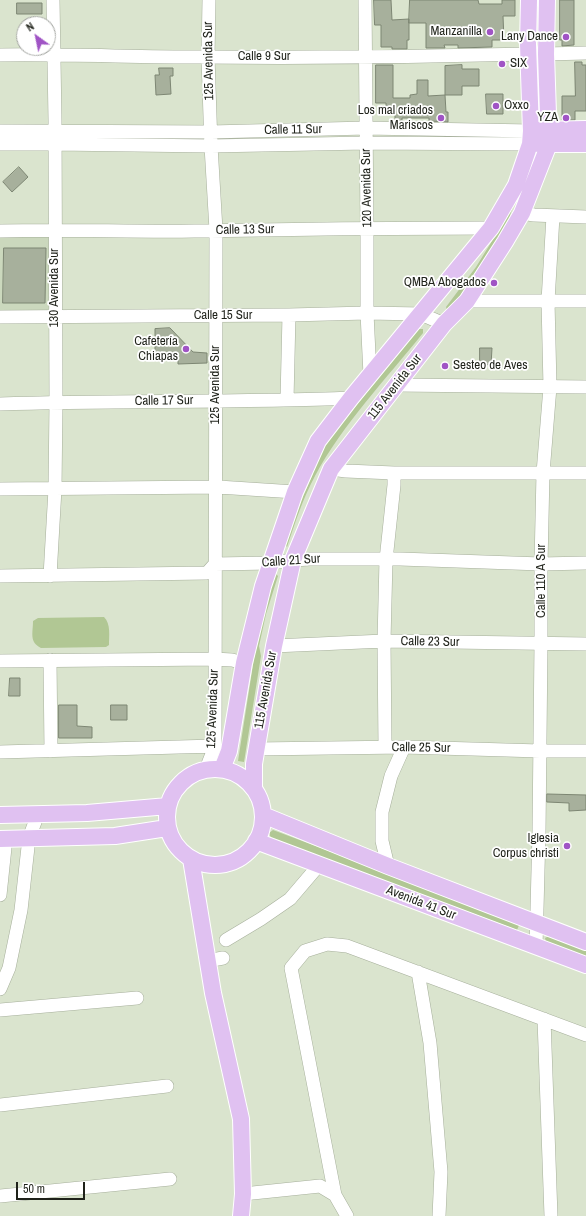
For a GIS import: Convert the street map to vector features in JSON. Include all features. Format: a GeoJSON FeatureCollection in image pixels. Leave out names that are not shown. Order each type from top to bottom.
{"type":"FeatureCollection","features":[{"type":"Feature","properties":{"kind":"main road","name":"115 Avenida Sur"},"geometry":{"type":"LineString","coordinates":[[214,769],[229,751],[244,663],[263,586],[295,492],[318,442],[351,398],[491,228],[516,184],[531,138],[529,0]]}},
{"type":"Feature","properties":{"kind":"main road","name":"115 Avenida Sur"},"geometry":{"type":"LineString","coordinates":[[254,787],[254,764],[256,749],[274,646],[293,560],[331,469],[444,324],[467,301],[522,213],[549,137],[546,54],[547,0]]}},
{"type":"Feature","properties":{"kind":"main road","name":"Calle 11 Sur"},"geometry":{"type":"LineString","coordinates":[[531,138],[549,137],[586,129]]}},
{"type":"Feature","properties":{"kind":"main road","name":"Calle 11 Sur"},"geometry":{"type":"LineString","coordinates":[[549,137],[586,144]]}},
{"type":"Feature","properties":{"kind":"main road"},"geometry":{"type":"LineString","coordinates":[[214,769],[231,771],[244,778],[254,787],[260,800],[263,824],[252,848],[241,858],[224,864],[207,864],[191,859],[179,850],[171,838],[167,828],[166,813],[169,800],[178,785],[189,775],[214,769]]}},
{"type":"Feature","properties":{"kind":"main road"},"geometry":{"type":"LineString","coordinates":[[0,815],[87,814],[168,806]]}},
{"type":"Feature","properties":{"kind":"main road","name":"Avenida 41 Sur"},"geometry":{"type":"LineString","coordinates":[[263,815],[388,866],[586,942]]}},
{"type":"Feature","properties":{"kind":"main road"},"geometry":{"type":"LineString","coordinates":[[3,839],[115,836],[167,828]]}},
{"type":"Feature","properties":{"kind":"main road","name":"Avenida 41 Sur"},"geometry":{"type":"LineString","coordinates":[[256,841],[586,966]]}},
{"type":"Feature","properties":{"kind":"main road"},"geometry":{"type":"LineString","coordinates":[[191,859],[212,992],[241,1119],[244,1194],[241,1216]]}},
{"type":"Feature","properties":{"kind":"street","name":"130 Avenida Sur"},"geometry":{"type":"LineString","coordinates":[[53,0],[53,16]]}},
{"type":"Feature","properties":{"kind":"street","name":"125 Avenida Sur"},"geometry":{"type":"LineString","coordinates":[[209,0],[208,57],[216,230],[216,564],[214,769]]}},
{"type":"Feature","properties":{"kind":"street","name":"120 Avenida Sur"},"geometry":{"type":"LineString","coordinates":[[365,0],[367,313],[370,375]]}},
{"type":"Feature","properties":{"kind":"street"},"geometry":{"type":"LineString","coordinates":[[546,54],[586,53]]}},
{"type":"Feature","properties":{"kind":"street","name":"Calle 9 Sur"},"geometry":{"type":"LineString","coordinates":[[56,54],[208,57],[366,57],[529,54]]}},
{"type":"Feature","properties":{"kind":"street","name":"Calle 9 Sur"},"geometry":{"type":"LineString","coordinates":[[0,55],[16,55]]}},
{"type":"Feature","properties":{"kind":"street","name":"130 Avenida Sur"},"geometry":{"type":"LineString","coordinates":[[50,576],[55,489],[56,403],[54,56]]}},
{"type":"Feature","properties":{"kind":"street","name":"Calle 11 Sur"},"geometry":{"type":"LineString","coordinates":[[0,144],[55,137],[366,128],[531,138]]}},
{"type":"Feature","properties":{"kind":"street","name":"Calle 11 Sur"},"geometry":{"type":"LineString","coordinates":[[0,131],[55,137],[211,146],[531,138]]}},
{"type":"Feature","properties":{"kind":"street"},"geometry":{"type":"LineString","coordinates":[[522,213],[534,215],[586,217]]}},
{"type":"Feature","properties":{"kind":"street","name":"Calle 110 A Sur"},"geometry":{"type":"LineString","coordinates":[[536,947],[542,644],[541,564],[543,473],[550,387],[548,301],[553,216]]}},
{"type":"Feature","properties":{"kind":"street","name":"Calle 13 Sur"},"geometry":{"type":"LineString","coordinates":[[0,231],[491,228]]}},
{"type":"Feature","properties":{"kind":"street"},"geometry":{"type":"LineString","coordinates":[[467,301],[586,301]]}},
{"type":"Feature","properties":{"kind":"street","name":"Calle 15 Sur"},"geometry":{"type":"LineString","coordinates":[[0,317],[216,316],[367,313],[421,314],[444,324]]}},
{"type":"Feature","properties":{"kind":"street"},"geometry":{"type":"LineString","coordinates":[[287,400],[289,315]]}},
{"type":"Feature","properties":{"kind":"street"},"geometry":{"type":"LineString","coordinates":[[396,385],[586,387]]}},
{"type":"Feature","properties":{"kind":"street","name":"Calle 17 Sur"},"geometry":{"type":"LineString","coordinates":[[0,404],[351,398]]}},
{"type":"Feature","properties":{"kind":"street"},"geometry":{"type":"LineString","coordinates":[[331,469],[394,473],[586,473]]}},
{"type":"Feature","properties":{"kind":"street"},"geometry":{"type":"LineString","coordinates":[[385,747],[384,641],[386,560],[394,473]]}},
{"type":"Feature","properties":{"kind":"street"},"geometry":{"type":"LineString","coordinates":[[0,489],[215,487],[295,492]]}},
{"type":"Feature","properties":{"kind":"street","name":"Calle 21 Sur"},"geometry":{"type":"LineString","coordinates":[[0,576],[207,573],[216,564],[271,563],[293,560],[386,560],[541,564],[586,563]]}},
{"type":"Feature","properties":{"kind":"street","name":"Calle 23 Sur"},"geometry":{"type":"LineString","coordinates":[[274,646],[384,641],[586,644]]}},
{"type":"Feature","properties":{"kind":"street"},"geometry":{"type":"LineString","coordinates":[[0,661],[214,659],[232,660],[244,663]]}},
{"type":"Feature","properties":{"kind":"street"},"geometry":{"type":"LineString","coordinates":[[50,660],[51,751]]}},
{"type":"Feature","properties":{"kind":"street"},"geometry":{"type":"LineString","coordinates":[[0,752],[215,746]]}},
{"type":"Feature","properties":{"kind":"street"},"geometry":{"type":"LineString","coordinates":[[388,866],[382,841],[382,812],[391,776],[404,747]]}},
{"type":"Feature","properties":{"kind":"street","name":"Calle 25 Sur"},"geometry":{"type":"LineString","coordinates":[[256,749],[404,747],[586,751]]}},
{"type":"Feature","properties":{"kind":"street"},"geometry":{"type":"LineString","coordinates":[[0,989],[9,968],[21,910],[29,838],[38,814]]}},
{"type":"Feature","properties":{"kind":"street"},"geometry":{"type":"LineString","coordinates":[[0,895],[3,839]]}},
{"type":"Feature","properties":{"kind":"street"},"geometry":{"type":"LineString","coordinates":[[226,940],[290,899],[319,865]]}},
{"type":"Feature","properties":{"kind":"street"},"geometry":{"type":"LineString","coordinates":[[347,1216],[335,1195],[291,968],[305,951],[327,944],[347,946],[586,1035]]}},
{"type":"Feature","properties":{"kind":"street"},"geometry":{"type":"LineString","coordinates":[[207,961],[223,958]]}},
{"type":"Feature","properties":{"kind":"street"},"geometry":{"type":"LineString","coordinates":[[418,972],[430,1043],[441,1172],[439,1216]]}},
{"type":"Feature","properties":{"kind":"street"},"geometry":{"type":"LineString","coordinates":[[0,1010],[137,998]]}},
{"type":"Feature","properties":{"kind":"street"},"geometry":{"type":"LineString","coordinates":[[544,1020],[552,1216]]}},
{"type":"Feature","properties":{"kind":"street"},"geometry":{"type":"LineString","coordinates":[[0,1105],[167,1086]]}},
{"type":"Feature","properties":{"kind":"street"},"geometry":{"type":"LineString","coordinates":[[0,1196],[170,1179]]}},
{"type":"Feature","properties":{"kind":"street"},"geometry":{"type":"LineString","coordinates":[[244,1194],[320,1186],[335,1195]]}},
{"type":"Feature","properties":{"kind":"shaded area"},"geometry":{"type":"Polygon","coordinates":[[[0,237],[51,237],[51,314],[0,314],[0,237]]]}},
{"type":"Feature","properties":{"kind":"green space"},"geometry":{"type":"Polygon","coordinates":[[[534,0],[541,0],[541,125],[536,125],[537,50],[534,44],[534,0]]]}},
{"type":"Feature","properties":{"kind":"green space"},"geometry":{"type":"Polygon","coordinates":[[[536,151],[511,212],[507,228],[467,290],[447,310],[446,307],[476,267],[492,241],[536,151]]]}},
{"type":"Feature","properties":{"kind":"green space"},"geometry":{"type":"Polygon","coordinates":[[[418,329],[423,329],[423,333],[366,402],[338,438],[326,457],[307,493],[287,547],[285,544],[298,508],[312,476],[316,461],[326,444],[418,329]]]}},
{"type":"Feature","properties":{"kind":"green space"},"geometry":{"type":"Polygon","coordinates":[[[276,574],[278,576],[266,614],[259,646],[261,656],[244,762],[238,761],[255,652],[263,614],[274,576],[276,574]]]}},
{"type":"Feature","properties":{"kind":"green space"},"geometry":{"type":"Polygon","coordinates":[[[104,617],[108,623],[109,630],[109,645],[106,647],[41,648],[37,646],[33,640],[33,621],[38,618],[104,617]]]}},
{"type":"Feature","properties":{"kind":"green space"},"geometry":{"type":"Polygon","coordinates":[[[273,830],[520,923],[517,930],[271,838],[269,833],[273,830]]]}},
{"type":"Feature","properties":{"kind":"green space"},"geometry":{"type":"Polygon","coordinates":[[[549,936],[586,950],[586,957],[546,942],[545,938],[549,936]]]}},
{"type":"Feature","properties":{"kind":"building"},"geometry":{"type":"Polygon","coordinates":[[[374,0],[391,0],[392,20],[409,19],[409,40],[407,40],[407,49],[381,47],[381,25],[375,25],[374,0]]]}},
{"type":"Feature","properties":{"kind":"building"},"geometry":{"type":"Polygon","coordinates":[[[410,0],[478,0],[479,4],[502,4],[502,0],[515,0],[515,16],[503,16],[504,40],[492,40],[492,47],[458,48],[458,45],[444,45],[445,48],[426,48],[426,23],[409,23],[410,0]]]}},
{"type":"Feature","properties":{"kind":"building"},"geometry":{"type":"Polygon","coordinates":[[[560,0],[574,0],[574,45],[562,46],[562,40],[560,40],[560,0]]]}},
{"type":"Feature","properties":{"kind":"building"},"geometry":{"type":"Polygon","coordinates":[[[17,3],[42,3],[42,14],[17,14],[17,3]]]}},
{"type":"Feature","properties":{"kind":"building"},"geometry":{"type":"Polygon","coordinates":[[[575,62],[582,62],[582,65],[586,65],[586,111],[575,111],[575,120],[562,120],[562,96],[575,96],[575,62]]]}},
{"type":"Feature","properties":{"kind":"building"},"geometry":{"type":"Polygon","coordinates":[[[376,65],[393,65],[393,98],[410,98],[410,95],[417,94],[417,80],[428,80],[428,96],[445,95],[448,122],[429,121],[429,118],[402,118],[402,121],[395,121],[395,112],[386,112],[386,103],[376,103],[376,65]]]}},
{"type":"Feature","properties":{"kind":"building"},"geometry":{"type":"Polygon","coordinates":[[[462,65],[462,69],[479,69],[479,86],[462,86],[462,95],[445,95],[445,66],[462,65]]]}},
{"type":"Feature","properties":{"kind":"building"},"geometry":{"type":"Polygon","coordinates":[[[159,68],[173,68],[173,76],[170,76],[171,94],[156,95],[155,75],[159,75],[159,68]]]}},
{"type":"Feature","properties":{"kind":"building"},"geometry":{"type":"Polygon","coordinates":[[[486,94],[503,94],[503,114],[487,114],[486,94]]]}},
{"type":"Feature","properties":{"kind":"building"},"geometry":{"type":"Polygon","coordinates":[[[19,167],[28,177],[12,192],[3,182],[19,167]]]}},
{"type":"Feature","properties":{"kind":"building"},"geometry":{"type":"Polygon","coordinates":[[[4,248],[46,248],[45,303],[3,303],[4,248]]]}},
{"type":"Feature","properties":{"kind":"building"},"geometry":{"type":"Polygon","coordinates":[[[170,328],[193,352],[207,353],[207,363],[178,364],[178,358],[155,358],[155,329],[170,328]]]}},
{"type":"Feature","properties":{"kind":"building"},"geometry":{"type":"Polygon","coordinates":[[[480,348],[492,348],[491,365],[480,364],[480,348]]]}},
{"type":"Feature","properties":{"kind":"building"},"geometry":{"type":"Polygon","coordinates":[[[10,678],[20,678],[20,696],[9,696],[10,678]]]}},
{"type":"Feature","properties":{"kind":"building"},"geometry":{"type":"Polygon","coordinates":[[[59,705],[77,705],[77,726],[92,727],[92,738],[59,738],[59,705]]]}},
{"type":"Feature","properties":{"kind":"building"},"geometry":{"type":"Polygon","coordinates":[[[111,705],[127,705],[127,720],[111,720],[111,705]]]}},
{"type":"Feature","properties":{"kind":"building"},"geometry":{"type":"Polygon","coordinates":[[[547,794],[586,795],[586,810],[569,811],[569,803],[547,802],[547,794]]]}},
{"type":"Feature","properties":{"kind":"place","name":"Manzanilla"},"geometry":{"type":"Point","coordinates":[490,32]}},
{"type":"Feature","properties":{"kind":"place","name":"Lany Dance"},"geometry":{"type":"Point","coordinates":[566,37]}},
{"type":"Feature","properties":{"kind":"place","name":"SIX"},"geometry":{"type":"Point","coordinates":[502,64]}},
{"type":"Feature","properties":{"kind":"place","name":"Oxxo"},"geometry":{"type":"Point","coordinates":[496,106]}},
{"type":"Feature","properties":{"kind":"place","name":"Los mal criados Mariscos"},"geometry":{"type":"Point","coordinates":[441,118]}},
{"type":"Feature","properties":{"kind":"place","name":"YZA"},"geometry":{"type":"Point","coordinates":[566,118]}},
{"type":"Feature","properties":{"kind":"place","name":"QMBA Abogados"},"geometry":{"type":"Point","coordinates":[494,283]}},
{"type":"Feature","properties":{"kind":"place","name":"Cafetería Chiapas"},"geometry":{"type":"Point","coordinates":[186,349]}},
{"type":"Feature","properties":{"kind":"place","name":"Sesteo de Aves"},"geometry":{"type":"Point","coordinates":[445,366]}},
{"type":"Feature","properties":{"kind":"place","name":"Iglesia Corpus christi"},"geometry":{"type":"Point","coordinates":[567,846]}}]}
